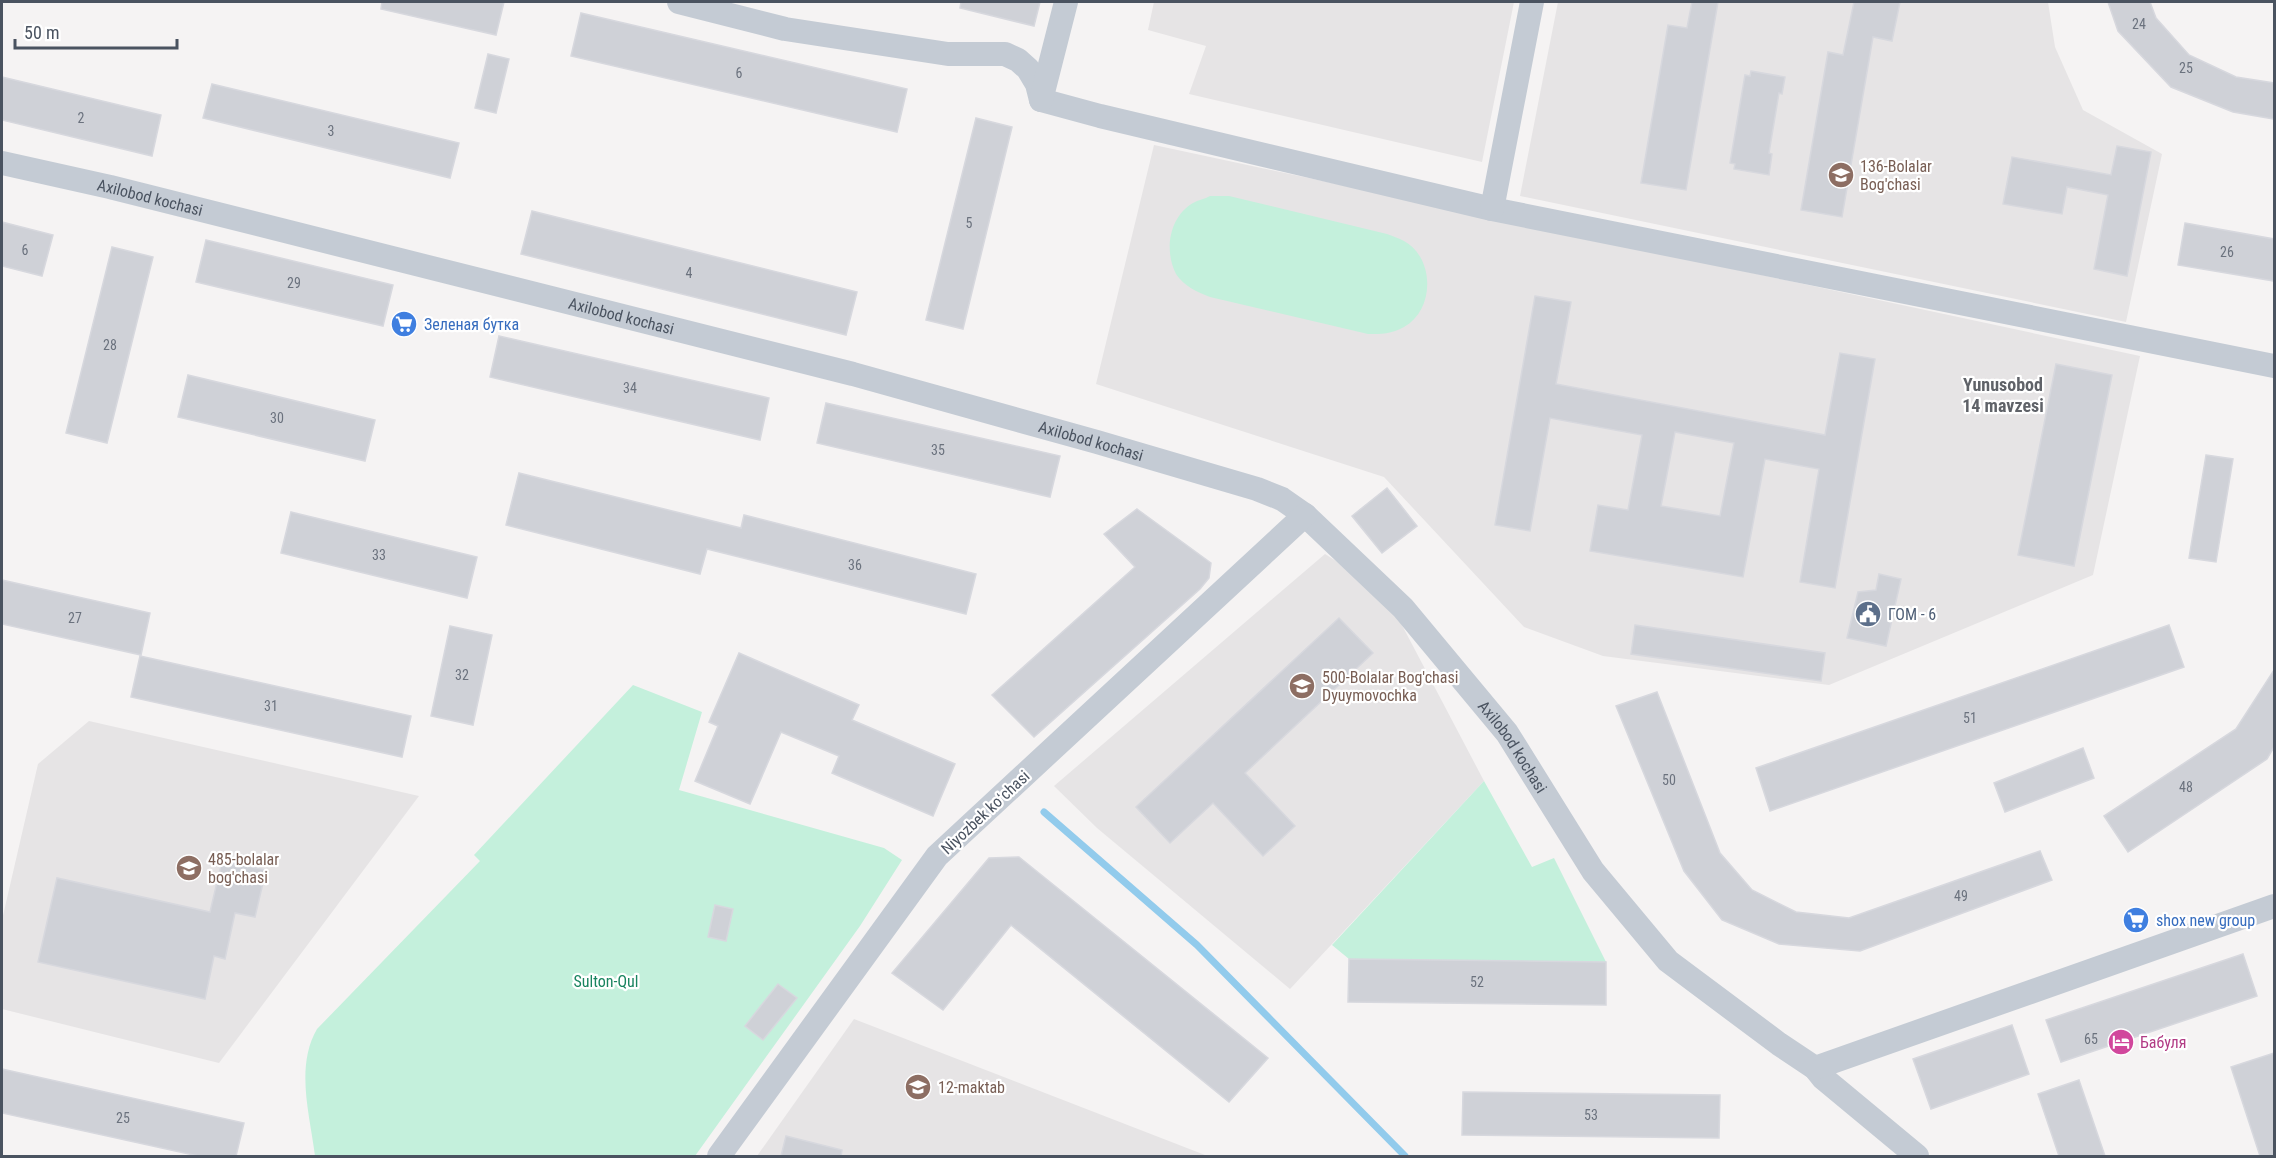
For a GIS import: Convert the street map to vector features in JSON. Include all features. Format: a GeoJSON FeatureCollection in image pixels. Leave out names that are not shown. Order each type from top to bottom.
{"type":"FeatureCollection","features":[{"type":"Feature","properties":{"kind":"street"},"geometry":{"type":"LineString","coordinates":[[679,2],[785,29],[948,54],[1005,54],[1018,60],[1028,69],[1037,84],[1041,100]]}},
{"type":"Feature","properties":{"kind":"street"},"geometry":{"type":"LineString","coordinates":[[1041,100],[1066,2]]}},
{"type":"Feature","properties":{"kind":"street"},"geometry":{"type":"LineString","coordinates":[[1492,209],[1532,2]]}},
{"type":"Feature","properties":{"kind":"street"},"geometry":{"type":"LineString","coordinates":[[1041,100],[1492,209],[2274,366]]}},
{"type":"Feature","properties":{"kind":"street","name":"Axilobod kochasi"},"geometry":{"type":"LineString","coordinates":[[2,163],[110,187],[853,374],[1096,442],[1257,489],[1282,499],[1305,515],[1403,608],[1507,733],[1593,872],[1668,960],[1779,1044],[1815,1068],[1823,1078],[1917,1156]]}},
{"type":"Feature","properties":{"kind":"street","name":"Niyozbek koʻchasi"},"geometry":{"type":"LineString","coordinates":[[719,1156],[937,856],[1305,515]]}},
{"type":"Feature","properties":{"kind":"street"},"geometry":{"type":"LineString","coordinates":[[1815,1068],[2274,906]]}},
{"type":"Feature","properties":{"kind":"shaded area"},"geometry":{"type":"Polygon","coordinates":[[[1154,2],[1514,2],[1482,162],[1189,94],[1206,46],[1148,30],[1154,2]]]}},
{"type":"Feature","properties":{"kind":"shaded area","name":"136-Bolalar Bog'chasi"},"geometry":{"type":"Polygon","coordinates":[[[1558,2],[2048,2],[2055,47],[2083,110],[2162,154],[2126,322],[1520,196],[1558,2]]]}},
{"type":"Feature","properties":{"kind":"shaded area"},"geometry":{"type":"Polygon","coordinates":[[[1154,145],[2140,356],[2093,575],[1829,685],[1603,656],[1524,627],[1384,477],[1096,384],[1154,145]]]}},
{"type":"Feature","properties":{"kind":"shaded area","name":"500-Bolalar Bog'chasi Dyuymovochka"},"geometry":{"type":"Polygon","coordinates":[[[1325,554],[1384,591],[1484,781],[1290,989],[1097,828],[1054,786],[1325,554]]]}},
{"type":"Feature","properties":{"kind":"shaded area","name":"485-bolalar bog'chasi"},"geometry":{"type":"Polygon","coordinates":[[[89,721],[419,796],[219,1063],[2,1009],[2,920],[38,764],[89,721]]]}},
{"type":"Feature","properties":{"kind":"shaded area","name":"12-maktab"},"geometry":{"type":"Polygon","coordinates":[[[854,1019],[1205,1155],[757,1156],[854,1019]]]}},
{"type":"Feature","properties":{"kind":"green space"},"geometry":{"type":"Polygon","coordinates":[[[1210,196],[1229,196],[1387,234],[1402,240],[1414,249],[1426,271],[1426,297],[1421,309],[1414,319],[1400,329],[1368,334],[1210,297],[1196,291],[1176,274],[1170,255],[1171,235],[1185,209],[1210,196]]]}},
{"type":"Feature","properties":{"kind":"green space","name":"Sulton-Qul"},"geometry":{"type":"Polygon","coordinates":[[[633,685],[702,712],[679,790],[884,848],[902,860],[860,926],[695,1156],[315,1156],[305,1075],[310,1044],[317,1029],[480,861],[474,855],[633,685]]]}},
{"type":"Feature","properties":{"kind":"green space"},"geometry":{"type":"Polygon","coordinates":[[[1484,781],[1532,867],[1554,858],[1606,962],[1349,959],[1332,945],[1484,781]]]}},
{"type":"Feature","properties":{"kind":"building"},"geometry":{"type":"Polygon","coordinates":[[[382,2],[504,2],[496,35],[381,9],[382,2]]]}},
{"type":"Feature","properties":{"kind":"building"},"geometry":{"type":"Polygon","coordinates":[[[961,2],[1040,2],[1034,26],[960,8],[961,2]]]}},
{"type":"Feature","properties":{"kind":"building"},"geometry":{"type":"Polygon","coordinates":[[[1692,2],[1718,2],[1686,190],[1641,183],[1668,25],[1687,28],[1692,2]]]}},
{"type":"Feature","properties":{"kind":"building"},"geometry":{"type":"Polygon","coordinates":[[[1854,2],[1900,2],[1892,41],[1873,37],[1842,217],[1801,210],[1828,52],[1843,55],[1854,2]]]}},
{"type":"Feature","properties":{"kind":"building"},"geometry":{"type":"Polygon","coordinates":[[[2108,2],[2150,2],[2156,18],[2189,55],[2236,77],[2274,83],[2274,119],[2233,112],[2171,87],[2118,31],[2108,2]]]}},
{"type":"Feature","properties":{"kind":"building"},"geometry":{"type":"Polygon","coordinates":[[[581,13],[907,89],[897,132],[571,56],[581,13]]]}},
{"type":"Feature","properties":{"kind":"building"},"geometry":{"type":"Polygon","coordinates":[[[488,54],[509,59],[496,113],[475,108],[488,54]]]}},
{"type":"Feature","properties":{"kind":"building"},"geometry":{"type":"Polygon","coordinates":[[[1751,71],[1785,77],[1782,94],[1779,93],[1769,153],[1772,154],[1769,175],[1734,169],[1735,164],[1730,163],[1745,75],[1750,76],[1751,71]]]}},
{"type":"Feature","properties":{"kind":"building"},"geometry":{"type":"Polygon","coordinates":[[[2,77],[161,115],[152,156],[2,120],[2,77]]]}},
{"type":"Feature","properties":{"kind":"building"},"geometry":{"type":"Polygon","coordinates":[[[212,84],[459,143],[450,178],[203,118],[212,84]]]}},
{"type":"Feature","properties":{"kind":"building"},"geometry":{"type":"Polygon","coordinates":[[[976,118],[1012,127],[963,329],[926,320],[976,118]]]}},
{"type":"Feature","properties":{"kind":"building"},"geometry":{"type":"Polygon","coordinates":[[[2117,146],[2151,152],[2127,276],[2094,269],[2108,195],[2067,187],[2062,214],[2003,204],[2012,157],[2111,175],[2117,146]]]}},
{"type":"Feature","properties":{"kind":"building"},"geometry":{"type":"Polygon","coordinates":[[[532,211],[857,292],[846,335],[521,254],[532,211]]]}},
{"type":"Feature","properties":{"kind":"building"},"geometry":{"type":"Polygon","coordinates":[[[2,222],[53,235],[42,276],[2,266],[2,222]]]}},
{"type":"Feature","properties":{"kind":"building"},"geometry":{"type":"Polygon","coordinates":[[[2185,223],[2274,239],[2274,281],[2178,265],[2185,223]]]}},
{"type":"Feature","properties":{"kind":"building"},"geometry":{"type":"Polygon","coordinates":[[[206,240],[393,285],[383,326],[196,282],[206,240]]]}},
{"type":"Feature","properties":{"kind":"building"},"geometry":{"type":"Polygon","coordinates":[[[112,247],[153,257],[107,443],[66,433],[112,247]]]}},
{"type":"Feature","properties":{"kind":"building"},"geometry":{"type":"Polygon","coordinates":[[[1535,296],[1571,302],[1556,384],[1825,435],[1840,353],[1875,359],[1835,588],[1800,582],[1819,469],[1765,459],[1743,577],[1590,551],[1598,505],[1628,510],[1642,435],[1550,418],[1530,531],[1495,525],[1535,296]],[[1675,432],[1661,506],[1720,516],[1734,443],[1675,432]]]}},
{"type":"Feature","properties":{"kind":"building"},"geometry":{"type":"Polygon","coordinates":[[[499,336],[769,398],[760,440],[490,377],[499,336]]]}},
{"type":"Feature","properties":{"kind":"building"},"geometry":{"type":"Polygon","coordinates":[[[2056,364],[2112,375],[2074,566],[2018,555],[2056,364]]]}},
{"type":"Feature","properties":{"kind":"building"},"geometry":{"type":"Polygon","coordinates":[[[188,375],[375,420],[365,461],[178,417],[188,375]]]}},
{"type":"Feature","properties":{"kind":"building"},"geometry":{"type":"Polygon","coordinates":[[[826,403],[1060,456],[1050,497],[817,443],[826,403]]]}},
{"type":"Feature","properties":{"kind":"building"},"geometry":{"type":"Polygon","coordinates":[[[2206,455],[2233,459],[2216,562],[2189,558],[2206,455]]]}},
{"type":"Feature","properties":{"kind":"building"},"geometry":{"type":"Polygon","coordinates":[[[519,473],[741,528],[744,515],[976,574],[966,614],[707,549],[700,574],[506,525],[519,473]]]}},
{"type":"Feature","properties":{"kind":"building"},"geometry":{"type":"Polygon","coordinates":[[[1387,488],[1417,526],[1382,553],[1352,516],[1387,488]]]}},
{"type":"Feature","properties":{"kind":"building"},"geometry":{"type":"Polygon","coordinates":[[[1137,509],[1211,563],[1209,578],[1200,589],[1034,737],[992,695],[1135,567],[1104,534],[1137,509]]]}},
{"type":"Feature","properties":{"kind":"building"},"geometry":{"type":"Polygon","coordinates":[[[291,512],[477,557],[467,598],[281,553],[291,512]]]}},
{"type":"Feature","properties":{"kind":"building"},"geometry":{"type":"Polygon","coordinates":[[[1879,574],[1901,579],[1886,646],[1847,638],[1858,592],[1876,590],[1879,574]]]}},
{"type":"Feature","properties":{"kind":"building"},"geometry":{"type":"Polygon","coordinates":[[[2,580],[150,613],[141,655],[2,624],[2,580]]]}},
{"type":"Feature","properties":{"kind":"building"},"geometry":{"type":"Polygon","coordinates":[[[1339,618],[1373,653],[1245,773],[1295,826],[1263,856],[1213,803],[1170,843],[1136,807],[1339,618]]]}},
{"type":"Feature","properties":{"kind":"building"},"geometry":{"type":"Polygon","coordinates":[[[1635,625],[1825,653],[1821,681],[1631,654],[1635,625]]]}},
{"type":"Feature","properties":{"kind":"building"},"geometry":{"type":"Polygon","coordinates":[[[2169,625],[2184,667],[1770,811],[1756,768],[2169,625]]]}},
{"type":"Feature","properties":{"kind":"building"},"geometry":{"type":"Polygon","coordinates":[[[450,626],[492,635],[473,725],[431,716],[450,626]]]}},
{"type":"Feature","properties":{"kind":"building"},"geometry":{"type":"Polygon","coordinates":[[[739,653],[859,705],[852,720],[955,764],[933,816],[832,773],[839,756],[781,732],[750,804],[695,781],[718,726],[709,722],[739,653]]]}},
{"type":"Feature","properties":{"kind":"building"},"geometry":{"type":"Polygon","coordinates":[[[140,656],[411,716],[402,757],[131,697],[140,656]]]}},
{"type":"Feature","properties":{"kind":"building"},"geometry":{"type":"Polygon","coordinates":[[[2274,670],[2274,747],[2267,759],[2128,852],[2104,816],[2236,729],[2274,670]]]}},
{"type":"Feature","properties":{"kind":"building"},"geometry":{"type":"Polygon","coordinates":[[[1657,692],[1720,853],[1752,890],[1796,912],[1849,918],[2040,851],[2052,880],[1860,951],[1779,944],[1722,920],[1684,871],[1616,706],[1657,692]]]}},
{"type":"Feature","properties":{"kind":"building"},"geometry":{"type":"Polygon","coordinates":[[[2083,748],[2094,778],[2005,812],[1994,783],[2083,748]]]}},
{"type":"Feature","properties":{"kind":"building"},"geometry":{"type":"Polygon","coordinates":[[[1019,857],[1268,1058],[1229,1102],[1011,925],[943,1010],[892,973],[989,858],[1019,857]]]}},
{"type":"Feature","properties":{"kind":"building"},"geometry":{"type":"Polygon","coordinates":[[[222,861],[266,870],[255,917],[235,913],[225,959],[214,956],[205,999],[38,962],[57,878],[210,912],[222,861]]]}},
{"type":"Feature","properties":{"kind":"building"},"geometry":{"type":"Polygon","coordinates":[[[715,905],[733,909],[726,941],[708,937],[715,905]]]}},
{"type":"Feature","properties":{"kind":"building"},"geometry":{"type":"Polygon","coordinates":[[[2243,954],[2257,996],[2061,1062],[2046,1020],[2243,954]]]}},
{"type":"Feature","properties":{"kind":"building"},"geometry":{"type":"Polygon","coordinates":[[[1349,959],[1606,962],[1606,1005],[1348,1002],[1349,959]]]}},
{"type":"Feature","properties":{"kind":"building"},"geometry":{"type":"Polygon","coordinates":[[[778,984],[797,998],[763,1040],[745,1026],[778,984]]]}},
{"type":"Feature","properties":{"kind":"building"},"geometry":{"type":"Polygon","coordinates":[[[2012,1025],[2029,1074],[1931,1109],[1913,1059],[2012,1025]]]}},
{"type":"Feature","properties":{"kind":"building"},"geometry":{"type":"Polygon","coordinates":[[[2274,1053],[2274,1156],[2260,1156],[2231,1067],[2274,1053]]]}},
{"type":"Feature","properties":{"kind":"building"},"geometry":{"type":"Polygon","coordinates":[[[2,1069],[244,1123],[236,1156],[198,1156],[2,1113],[2,1069]]]}},
{"type":"Feature","properties":{"kind":"building"},"geometry":{"type":"Polygon","coordinates":[[[2079,1080],[2105,1156],[2059,1156],[2038,1094],[2079,1080]]]}},
{"type":"Feature","properties":{"kind":"building"},"geometry":{"type":"Polygon","coordinates":[[[1463,1092],[1720,1095],[1719,1138],[1462,1135],[1463,1092]]]}},
{"type":"Feature","properties":{"kind":"building"},"geometry":{"type":"Polygon","coordinates":[[[786,1136],[842,1150],[841,1156],[781,1156],[786,1136]]]}},
{"type":"Feature","properties":{"kind":"waterway"},"geometry":{"type":"LineString","coordinates":[[1044,812],[1197,945],[1405,1156]]}},
{"type":"Feature","properties":{"kind":"place","name":"136-Bolalar Bog'chasi"},"geometry":{"type":"Point","coordinates":[1841,175]}},
{"type":"Feature","properties":{"kind":"place","name":"Зеленая бутка"},"geometry":{"type":"Point","coordinates":[404,324]}},
{"type":"Feature","properties":{"kind":"place","name":"ГОМ - 6"},"geometry":{"type":"Point","coordinates":[1868,614]}},
{"type":"Feature","properties":{"kind":"place","name":"500-Bolalar Bog'chasi Dyuymovochka"},"geometry":{"type":"Point","coordinates":[1302,686]}},
{"type":"Feature","properties":{"kind":"place","name":"485-bolalar bog'chasi"},"geometry":{"type":"Point","coordinates":[189,868]}},
{"type":"Feature","properties":{"kind":"place","name":"shox new group"},"geometry":{"type":"Point","coordinates":[2136,920]}},
{"type":"Feature","properties":{"kind":"place","name":"Бабуля"},"geometry":{"type":"Point","coordinates":[2121,1042]}},
{"type":"Feature","properties":{"kind":"place","name":"12-maktab"},"geometry":{"type":"Point","coordinates":[918,1087]}},
{"type":"Feature","properties":{"kind":"district","name":"Yunusobod 14 mavzesi"},"geometry":{"type":"Point","coordinates":[2003,395]}}]}
